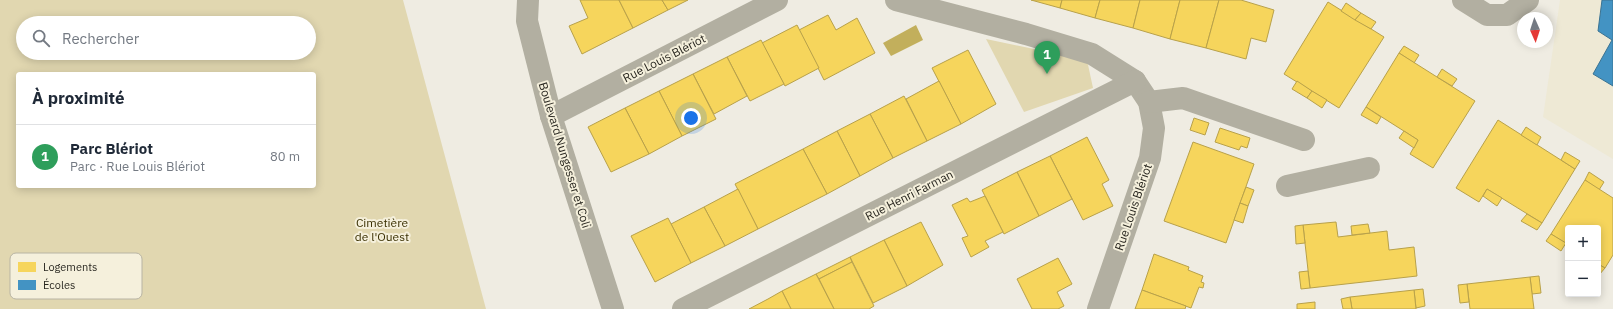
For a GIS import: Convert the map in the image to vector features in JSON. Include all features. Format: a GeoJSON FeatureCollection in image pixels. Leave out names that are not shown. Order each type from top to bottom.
{"type":"FeatureCollection","features":[{"type":"Feature","properties":{"kind":"street","name":"Boulevard Nungesser et Coli"},"geometry":{"type":"LineString","coordinates":[[528,0],[527,21],[551,116],[613,309]]}},
{"type":"Feature","properties":{"kind":"street","name":"Rue Louis Blériot"},"geometry":{"type":"LineString","coordinates":[[551,116],[777,0]]}},
{"type":"Feature","properties":{"kind":"street","name":"Rue Louis Blériot"},"geometry":{"type":"LineString","coordinates":[[896,0],[1026,34],[1092,54],[1135,81],[1149,102],[1154,128],[1150,158],[1098,309]]}},
{"type":"Feature","properties":{"kind":"street"},"geometry":{"type":"LineString","coordinates":[[1463,0],[1487,15],[1507,15],[1528,0]]}},
{"type":"Feature","properties":{"kind":"street","name":"Rue Henri Farman"},"geometry":{"type":"LineString","coordinates":[[682,309],[1135,81]]}},
{"type":"Feature","properties":{"kind":"street"},"geometry":{"type":"LineString","coordinates":[[1149,102],[1184,98],[1304,140]]}},
{"type":"Feature","properties":{"kind":"street"},"geometry":{"type":"LineString","coordinates":[[1287,186],[1369,168]]}},
{"type":"Feature","properties":{"kind":"shaded area"},"geometry":{"type":"Polygon","coordinates":[[[1560,0],[1613,0],[1613,159],[1543,117],[1560,0]]]}},
{"type":"Feature","properties":{"kind":"shaded area"},"geometry":{"type":"Polygon","coordinates":[[[916,25],[923,40],[891,56],[883,43],[916,25]]]}},
{"type":"Feature","properties":{"kind":"green space","name":"Cimetière de l'Ouest"},"geometry":{"type":"Polygon","coordinates":[[[0,0],[403,0],[486,309],[0,309],[0,0]]]}},
{"type":"Feature","properties":{"kind":"green space"},"geometry":{"type":"Polygon","coordinates":[[[986,39],[1087,60],[1093,88],[1024,112],[986,39]]]}},
{"type":"Feature","properties":{"kind":"building: Logements"},"geometry":{"type":"Polygon","coordinates":[[[580,0],[619,0],[633,28],[582,54],[569,26],[588,18],[580,0]]]}},
{"type":"Feature","properties":{"kind":"building: Logements"},"geometry":{"type":"Polygon","coordinates":[[[619,0],[662,0],[668,10],[633,28],[619,0]]]}},
{"type":"Feature","properties":{"kind":"building: Logements"},"geometry":{"type":"Polygon","coordinates":[[[662,0],[688,0],[668,10],[662,0]]]}},
{"type":"Feature","properties":{"kind":"building: Logements"},"geometry":{"type":"Polygon","coordinates":[[[1031,0],[1062,0],[1060,8],[1031,0]]]}},
{"type":"Feature","properties":{"kind":"building: Logements"},"geometry":{"type":"Polygon","coordinates":[[[1062,0],[1100,0],[1095,18],[1060,8],[1062,0]]]}},
{"type":"Feature","properties":{"kind":"building: Logements"},"geometry":{"type":"Polygon","coordinates":[[[1100,0],[1140,0],[1133,28],[1095,18],[1100,0]]]}},
{"type":"Feature","properties":{"kind":"building: Logements"},"geometry":{"type":"Polygon","coordinates":[[[1140,0],[1180,0],[1170,39],[1133,28],[1140,0]]]}},
{"type":"Feature","properties":{"kind":"building: Logements"},"geometry":{"type":"Polygon","coordinates":[[[1180,0],[1219,0],[1206,48],[1170,39],[1180,0]]]}},
{"type":"Feature","properties":{"kind":"building: Logements"},"geometry":{"type":"Polygon","coordinates":[[[1219,0],[1241,0],[1274,10],[1266,42],[1251,38],[1246,59],[1206,48],[1219,0]]]}},
{"type":"Feature","properties":{"kind":"building: Logements"},"geometry":{"type":"Polygon","coordinates":[[[1328,2],[1384,37],[1339,108],[1284,74],[1328,2]]]}},
{"type":"Feature","properties":{"kind":"building: Logements"},"geometry":{"type":"Polygon","coordinates":[[[1346,3],[1361,13],[1355,20],[1341,11],[1346,3]]]}},
{"type":"Feature","properties":{"kind":"building: Logements"},"geometry":{"type":"Polygon","coordinates":[[[1361,13],[1376,22],[1371,29],[1355,20],[1361,13]]]}},
{"type":"Feature","properties":{"kind":"building: Logements"},"geometry":{"type":"Polygon","coordinates":[[[828,15],[836,30],[857,18],[875,53],[824,80],[799,30],[828,15]]]}},
{"type":"Feature","properties":{"kind":"building: Logements"},"geometry":{"type":"Polygon","coordinates":[[[797,25],[819,68],[785,86],[762,43],[797,25]]]}},
{"type":"Feature","properties":{"kind":"building: Logements"},"geometry":{"type":"Polygon","coordinates":[[[761,40],[784,84],[750,101],[727,57],[761,40]]]}},
{"type":"Feature","properties":{"kind":"building: Logements"},"geometry":{"type":"Polygon","coordinates":[[[1404,46],[1419,55],[1414,63],[1399,53],[1404,46]]]}},
{"type":"Feature","properties":{"kind":"building: Logements"},"geometry":{"type":"Polygon","coordinates":[[[968,50],[996,104],[961,124],[932,68],[968,50]]]}},
{"type":"Feature","properties":{"kind":"building: Logements"},"geometry":{"type":"Polygon","coordinates":[[[1399,53],[1475,101],[1433,168],[1410,154],[1418,140],[1366,107],[1399,53]]]}},
{"type":"Feature","properties":{"kind":"building: Logements"},"geometry":{"type":"Polygon","coordinates":[[[727,57],[747,96],[714,114],[693,74],[727,57]]]}},
{"type":"Feature","properties":{"kind":"building: Logements"},"geometry":{"type":"Polygon","coordinates":[[[1442,69],[1457,79],[1452,86],[1437,77],[1442,69]]]}},
{"type":"Feature","properties":{"kind":"building: Logements"},"geometry":{"type":"Polygon","coordinates":[[[693,74],[716,119],[682,136],[659,91],[693,74]]]}},
{"type":"Feature","properties":{"kind":"building: Logements"},"geometry":{"type":"Polygon","coordinates":[[[939,81],[961,124],[927,141],[906,99],[939,81]]]}},
{"type":"Feature","properties":{"kind":"building: Logements"},"geometry":{"type":"Polygon","coordinates":[[[1297,81],[1312,91],[1307,98],[1292,89],[1297,81]]]}},
{"type":"Feature","properties":{"kind":"building: Logements"},"geometry":{"type":"Polygon","coordinates":[[[659,91],[682,136],[649,154],[625,108],[659,91]]]}},
{"type":"Feature","properties":{"kind":"building: Logements"},"geometry":{"type":"Polygon","coordinates":[[[1312,91],[1327,100],[1322,108],[1307,98],[1312,91]]]}},
{"type":"Feature","properties":{"kind":"building: Logements"},"geometry":{"type":"Polygon","coordinates":[[[904,96],[927,141],[893,158],[870,114],[904,96]]]}},
{"type":"Feature","properties":{"kind":"building: Logements"},"geometry":{"type":"Polygon","coordinates":[[[1366,107],[1381,117],[1377,124],[1361,115],[1366,107]]]}},
{"type":"Feature","properties":{"kind":"building: Logements"},"geometry":{"type":"Polygon","coordinates":[[[625,108],[649,154],[611,172],[588,127],[625,108]]]}},
{"type":"Feature","properties":{"kind":"building: Logements"},"geometry":{"type":"Polygon","coordinates":[[[870,114],[893,158],[860,176],[837,131],[870,114]]]}},
{"type":"Feature","properties":{"kind":"building: Logements"},"geometry":{"type":"Polygon","coordinates":[[[1194,118],[1209,123],[1205,135],[1190,130],[1194,118]]]}},
{"type":"Feature","properties":{"kind":"building: Logements"},"geometry":{"type":"Polygon","coordinates":[[[1498,120],[1575,169],[1542,223],[1487,189],[1479,202],[1456,188],[1498,120]]]}},
{"type":"Feature","properties":{"kind":"building: Logements"},"geometry":{"type":"Polygon","coordinates":[[[1526,127],[1541,137],[1537,145],[1521,135],[1526,127]]]}},
{"type":"Feature","properties":{"kind":"building: Logements"},"geometry":{"type":"Polygon","coordinates":[[[1220,128],[1250,138],[1247,148],[1241,146],[1239,150],[1215,142],[1220,128]]]}},
{"type":"Feature","properties":{"kind":"building: Logements"},"geometry":{"type":"Polygon","coordinates":[[[837,131],[860,176],[827,194],[803,149],[837,131]]]}},
{"type":"Feature","properties":{"kind":"building: Logements"},"geometry":{"type":"Polygon","coordinates":[[[1404,131],[1418,140],[1414,148],[1399,138],[1404,131]]]}},
{"type":"Feature","properties":{"kind":"building: Logements"},"geometry":{"type":"Polygon","coordinates":[[[1087,137],[1109,180],[1102,184],[1113,206],[1083,220],[1050,156],[1087,137]]]}},
{"type":"Feature","properties":{"kind":"building: Logements"},"geometry":{"type":"Polygon","coordinates":[[[1193,142],[1254,164],[1226,243],[1164,221],[1193,142]]]}},
{"type":"Feature","properties":{"kind":"building: Logements"},"geometry":{"type":"Polygon","coordinates":[[[803,149],[827,194],[758,229],[735,184],[803,149]]]}},
{"type":"Feature","properties":{"kind":"building: Logements"},"geometry":{"type":"Polygon","coordinates":[[[1565,152],[1580,161],[1575,169],[1561,160],[1565,152]]]}},
{"type":"Feature","properties":{"kind":"building: Logements"},"geometry":{"type":"Polygon","coordinates":[[[1050,156],[1072,199],[1039,216],[1017,172],[1050,156]]]}},
{"type":"Feature","properties":{"kind":"building: Logements"},"geometry":{"type":"Polygon","coordinates":[[[1017,172],[1039,216],[1004,234],[982,190],[1017,172]]]}},
{"type":"Feature","properties":{"kind":"building: Logements"},"geometry":{"type":"Polygon","coordinates":[[[1589,172],[1604,182],[1599,190],[1585,180],[1589,172]]]}},
{"type":"Feature","properties":{"kind":"building: Logements"},"geometry":{"type":"Polygon","coordinates":[[[1585,180],[1613,198],[1613,255],[1605,268],[1601,266],[1601,225],[1565,225],[1565,243],[1551,234],[1585,180]]]}},
{"type":"Feature","properties":{"kind":"building: Logements"},"geometry":{"type":"Polygon","coordinates":[[[1246,187],[1254,190],[1248,206],[1240,203],[1246,187]]]}},
{"type":"Feature","properties":{"kind":"building: Logements"},"geometry":{"type":"Polygon","coordinates":[[[738,189],[758,229],[725,246],[704,207],[738,189]]]}},
{"type":"Feature","properties":{"kind":"building: Logements"},"geometry":{"type":"Polygon","coordinates":[[[1487,189],[1502,198],[1497,206],[1483,196],[1487,189]]]}},
{"type":"Feature","properties":{"kind":"building: Logements"},"geometry":{"type":"Polygon","coordinates":[[[985,196],[1003,232],[985,241],[989,247],[971,257],[962,238],[968,236],[952,205],[967,198],[970,202],[985,196]]]}},
{"type":"Feature","properties":{"kind":"building: Logements"},"geometry":{"type":"Polygon","coordinates":[[[1240,203],[1248,206],[1243,223],[1234,220],[1240,203]]]}},
{"type":"Feature","properties":{"kind":"building: Logements"},"geometry":{"type":"Polygon","coordinates":[[[704,207],[725,246],[691,263],[671,224],[704,207]]]}},
{"type":"Feature","properties":{"kind":"building: Logements"},"geometry":{"type":"Polygon","coordinates":[[[1527,214],[1542,223],[1537,230],[1521,221],[1527,214]]]}},
{"type":"Feature","properties":{"kind":"building: Logements"},"geometry":{"type":"Polygon","coordinates":[[[668,218],[691,263],[655,282],[631,236],[668,218]]]}},
{"type":"Feature","properties":{"kind":"building: Logements"},"geometry":{"type":"Polygon","coordinates":[[[921,222],[943,265],[907,286],[884,240],[921,222]]]}},
{"type":"Feature","properties":{"kind":"building: Logements"},"geometry":{"type":"Polygon","coordinates":[[[1336,222],[1338,237],[1387,231],[1389,250],[1414,247],[1417,276],[1310,288],[1303,225],[1336,222]]]}},
{"type":"Feature","properties":{"kind":"building: Logements"},"geometry":{"type":"Polygon","coordinates":[[[1368,224],[1370,233],[1352,235],[1351,226],[1368,224]]]}},
{"type":"Feature","properties":{"kind":"building: Logements"},"geometry":{"type":"Polygon","coordinates":[[[1303,225],[1305,243],[1296,244],[1295,226],[1303,225]]]}},
{"type":"Feature","properties":{"kind":"building: Logements"},"geometry":{"type":"Polygon","coordinates":[[[1551,234],[1565,242],[1565,245],[1561,251],[1546,241],[1551,234]]]}},
{"type":"Feature","properties":{"kind":"building: Logements"},"geometry":{"type":"Polygon","coordinates":[[[884,240],[907,286],[873,303],[850,257],[884,240]]]}},
{"type":"Feature","properties":{"kind":"building: Logements"},"geometry":{"type":"Polygon","coordinates":[[[1154,254],[1189,267],[1188,270],[1203,276],[1201,282],[1204,283],[1203,288],[1199,287],[1191,308],[1142,290],[1154,254]]]}},
{"type":"Feature","properties":{"kind":"building: Logements"},"geometry":{"type":"Polygon","coordinates":[[[850,257],[852,262],[819,279],[816,274],[850,257]]]}},
{"type":"Feature","properties":{"kind":"building: Logements"},"geometry":{"type":"Polygon","coordinates":[[[1058,258],[1072,284],[1057,292],[1064,306],[1058,309],[1032,309],[1017,279],[1058,258]]]}},
{"type":"Feature","properties":{"kind":"building: Logements"},"geometry":{"type":"Polygon","coordinates":[[[852,262],[874,306],[869,309],[834,309],[819,279],[852,262]]]}},
{"type":"Feature","properties":{"kind":"building: Logements"},"geometry":{"type":"Polygon","coordinates":[[[1601,266],[1605,268],[1601,273],[1601,266]]]}},
{"type":"Feature","properties":{"kind":"building: Logements"},"geometry":{"type":"Polygon","coordinates":[[[1308,271],[1310,288],[1301,289],[1299,272],[1308,271]]]}},
{"type":"Feature","properties":{"kind":"building: Logements"},"geometry":{"type":"Polygon","coordinates":[[[816,274],[834,309],[791,309],[782,291],[816,274]]]}},
{"type":"Feature","properties":{"kind":"building: Logements"},"geometry":{"type":"Polygon","coordinates":[[[1539,276],[1541,293],[1532,294],[1530,277],[1539,276]]]}},
{"type":"Feature","properties":{"kind":"building: Logements"},"geometry":{"type":"Polygon","coordinates":[[[1530,277],[1534,309],[1470,309],[1467,284],[1530,277]]]}},
{"type":"Feature","properties":{"kind":"building: Logements"},"geometry":{"type":"Polygon","coordinates":[[[1467,284],[1469,302],[1460,303],[1458,285],[1467,284]]]}},
{"type":"Feature","properties":{"kind":"building: Logements"},"geometry":{"type":"Polygon","coordinates":[[[1423,289],[1425,306],[1416,308],[1414,290],[1423,289]]]}},
{"type":"Feature","properties":{"kind":"building: Logements"},"geometry":{"type":"Polygon","coordinates":[[[1142,290],[1186,306],[1185,309],[1135,309],[1142,290]]]}},
{"type":"Feature","properties":{"kind":"building: Logements"},"geometry":{"type":"Polygon","coordinates":[[[1414,290],[1416,309],[1352,309],[1350,297],[1414,290]]]}},
{"type":"Feature","properties":{"kind":"building: Logements"},"geometry":{"type":"Polygon","coordinates":[[[782,291],[791,309],[749,309],[768,299],[782,291]]]}},
{"type":"Feature","properties":{"kind":"building: Logements"},"geometry":{"type":"Polygon","coordinates":[[[1350,297],[1352,309],[1343,309],[1341,299],[1350,297]]]}},
{"type":"Feature","properties":{"kind":"building: Logements"},"geometry":{"type":"Polygon","coordinates":[[[1315,302],[1315,309],[1297,309],[1297,304],[1315,302]]]}},
{"type":"Feature","properties":{"kind":"building: Écoles"},"geometry":{"type":"Polygon","coordinates":[[[1602,0],[1613,0],[1613,86],[1593,74],[1612,40],[1598,31],[1602,0]]]}},
{"type":"Feature","properties":{"kind":"place","name":"Parc Blériot"},"geometry":{"type":"Point","coordinates":[1047,74]}}]}
